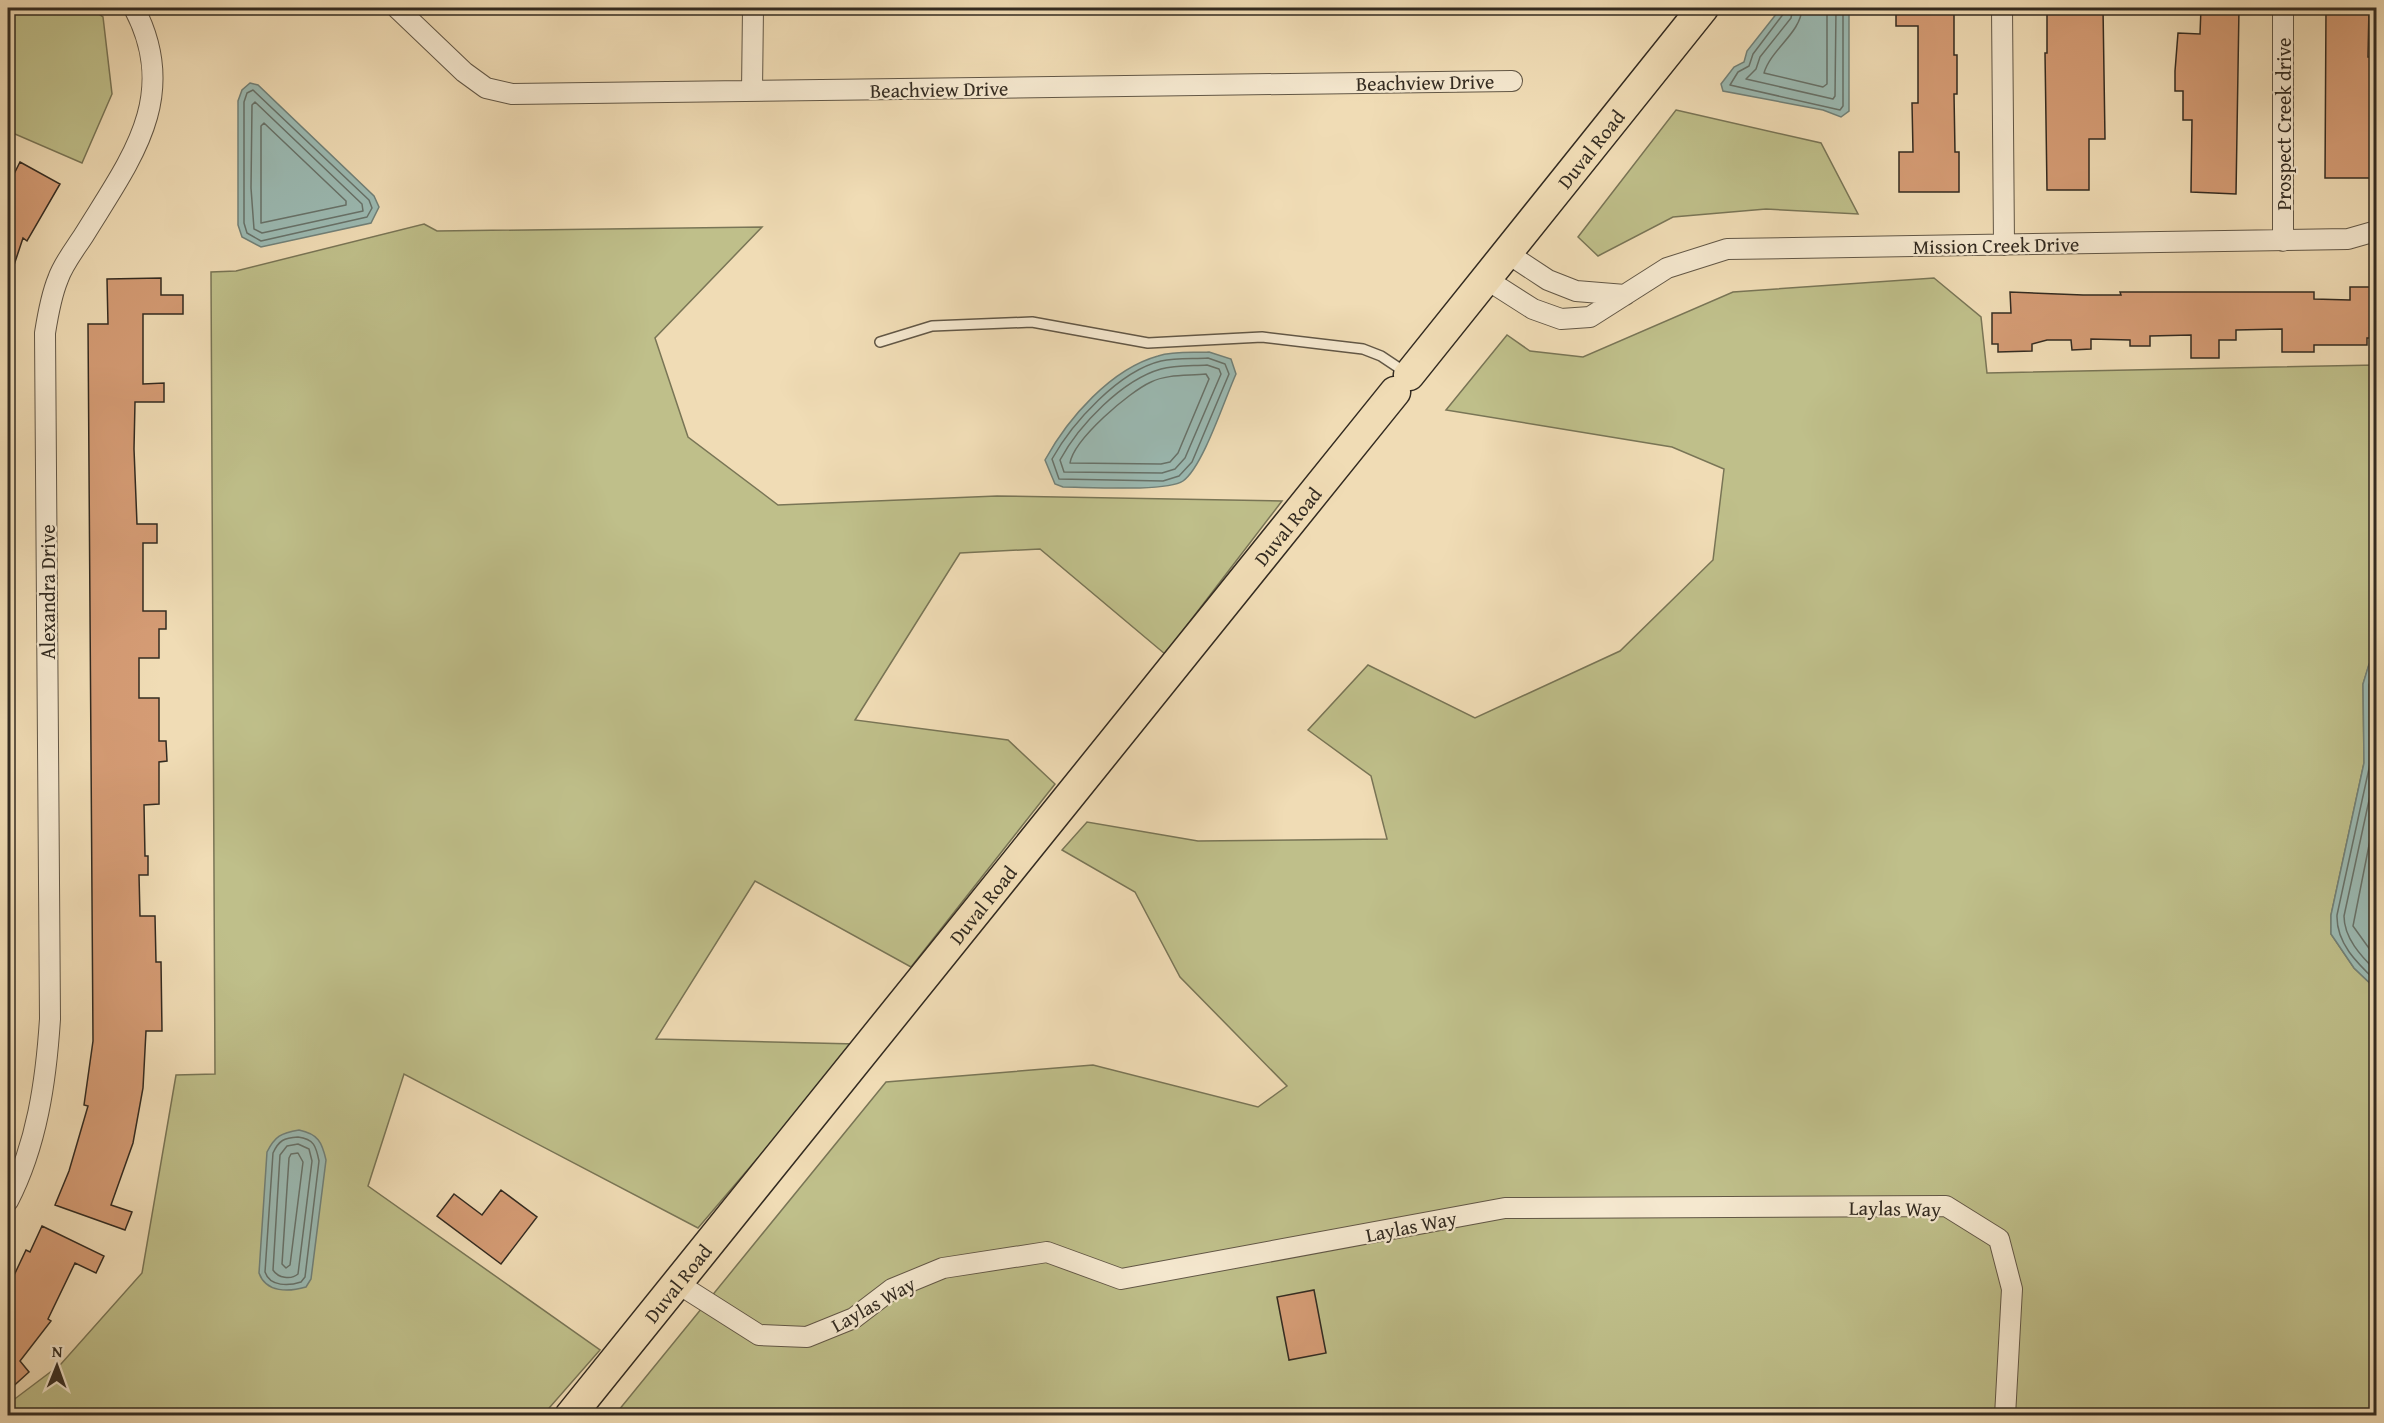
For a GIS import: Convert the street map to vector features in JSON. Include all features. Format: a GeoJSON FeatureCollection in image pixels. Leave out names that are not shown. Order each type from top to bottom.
{"type":"FeatureCollection","features":[{"type":"Feature","properties":{"kind":"main road","name":"Duval Road"},"geometry":{"type":"LineString","coordinates":[[570,1416],[1703,8]]}},
{"type":"Feature","properties":{"kind":"street","name":"Alexandra Drive"},"geometry":{"type":"LineString","coordinates":[[8,1201],[39,1113],[47,1068],[50,1019],[45,333],[50,302],[58,277],[136,150],[149,117],[154,87],[153,56],[144,26],[134,8]]}},
{"type":"Feature","properties":{"kind":"street","name":"Beachview Drive"},"geometry":{"type":"LineString","coordinates":[[397,8],[464,72],[486,88],[503,92],[1512,81]]}},
{"type":"Feature","properties":{"kind":"street"},"geometry":{"type":"LineString","coordinates":[[752,91],[753,8]]}},
{"type":"Feature","properties":{"kind":"street"},"geometry":{"type":"LineString","coordinates":[[2002,8],[2004,245]]}},
{"type":"Feature","properties":{"kind":"street","name":"Prospect Creek drive"},"geometry":{"type":"LineString","coordinates":[[2283,8],[2283,241]]}},
{"type":"Feature","properties":{"kind":"street","name":"Mission Creek Drive"},"geometry":{"type":"LineString","coordinates":[[1486,279],[1533,309],[1561,319],[1590,317],[1667,268],[1727,249],[2348,240],[2376,231]]}},
{"type":"Feature","properties":{"kind":"street"},"geometry":{"type":"LineString","coordinates":[[1507,253],[1548,280],[1576,291],[1625,295]]}},
{"type":"Feature","properties":{"kind":"street","name":"Laylas Way"},"geometry":{"type":"LineString","coordinates":[[677,1283],[759,1335],[807,1337],[854,1318],[892,1289],[943,1268],[1047,1252],[1120,1279],[1505,1208],[1946,1206],[1999,1239],[2012,1288],[2005,1416]]}},
{"type":"Feature","properties":{"kind":"lane"},"geometry":{"type":"LineString","coordinates":[[880,342],[932,326],[1032,322],[1148,343],[1262,338],[1363,349],[1382,356],[1402,384]]}},
{"type":"Feature","properties":{"kind":"green space"},"geometry":{"type":"Polygon","coordinates":[[[8,8],[90,8],[103,17],[112,94],[82,163],[8,131],[8,8]]]}},
{"type":"Feature","properties":{"kind":"green space"},"geometry":{"type":"Polygon","coordinates":[[[1676,110],[1821,143],[1858,214],[1766,209],[1673,217],[1598,256],[1578,237],[1676,110]]]}},
{"type":"Feature","properties":{"kind":"green space"},"geometry":{"type":"Polygon","coordinates":[[[424,224],[437,231],[762,227],[655,338],[688,437],[778,505],[997,496],[1282,501],[1165,654],[1040,549],[960,553],[855,720],[1008,740],[1055,784],[911,967],[755,881],[656,1039],[855,1044],[698,1228],[404,1074],[368,1186],[600,1350],[543,1415],[8,1416],[8,1404],[61,1364],[142,1273],[176,1075],[215,1074],[211,272],[236,271],[424,224]]]}},
{"type":"Feature","properties":{"kind":"green space"},"geometry":{"type":"Polygon","coordinates":[[[1934,278],[1981,317],[1987,373],[2376,365],[2376,665],[2369,665],[2363,684],[2364,763],[2331,915],[2331,934],[2354,968],[2376,989],[2376,1415],[614,1416],[886,1082],[1093,1065],[1258,1107],[1287,1086],[1180,977],[1135,892],[1062,850],[1087,822],[1198,841],[1387,839],[1371,776],[1308,730],[1368,665],[1475,718],[1620,651],[1713,560],[1724,469],[1672,447],[1446,410],[1507,335],[1530,351],[1583,357],[1733,292],[1934,278]]]}},
{"type":"Feature","properties":{"kind":"water"},"geometry":{"type":"Polygon","coordinates":[[[1781,8],[1849,8],[1849,111],[1841,117],[1823,110],[1723,91],[1721,84],[1734,67],[1744,62],[1747,51],[1781,8]]]}},
{"type":"Feature","properties":{"kind":"water"},"geometry":{"type":"Polygon","coordinates":[[[250,83],[258,85],[374,196],[379,207],[371,223],[261,247],[242,237],[238,225],[238,101],[242,90],[250,83]]]}},
{"type":"Feature","properties":{"kind":"water"},"geometry":{"type":"Polygon","coordinates":[[[1209,352],[1231,359],[1236,374],[1206,447],[1191,473],[1183,481],[1161,487],[1144,488],[1063,487],[1055,484],[1045,460],[1066,428],[1092,397],[1141,362],[1164,354],[1209,352]]]}},
{"type":"Feature","properties":{"kind":"water"},"geometry":{"type":"Polygon","coordinates":[[[2369,664],[2376,665],[2376,989],[2354,968],[2331,934],[2331,915],[2364,763],[2363,684],[2369,664]]]}},
{"type":"Feature","properties":{"kind":"water"},"geometry":{"type":"Polygon","coordinates":[[[299,1130],[311,1134],[318,1140],[326,1160],[311,1279],[306,1287],[286,1290],[272,1288],[262,1280],[259,1273],[267,1152],[279,1136],[299,1130]]]}},
{"type":"Feature","properties":{"kind":"building"},"geometry":{"type":"Polygon","coordinates":[[[1896,8],[1954,8],[1954,55],[1957,55],[1957,94],[1954,94],[1955,152],[1959,152],[1959,192],[1899,192],[1899,152],[1913,152],[1912,103],[1918,103],[1918,26],[1896,26],[1896,8]]]}},
{"type":"Feature","properties":{"kind":"building"},"geometry":{"type":"Polygon","coordinates":[[[2047,8],[2103,8],[2105,139],[2089,139],[2089,190],[2047,190],[2045,53],[2047,53],[2047,8]]]}},
{"type":"Feature","properties":{"kind":"building"},"geometry":{"type":"Polygon","coordinates":[[[2201,8],[2239,8],[2236,194],[2191,192],[2192,120],[2183,120],[2183,91],[2175,91],[2175,71],[2178,33],[2200,34],[2201,8]]]}},
{"type":"Feature","properties":{"kind":"building"},"geometry":{"type":"Polygon","coordinates":[[[2326,8],[2369,8],[2368,57],[2376,57],[2376,85],[2373,85],[2372,109],[2370,109],[2370,152],[2376,152],[2376,178],[2325,178],[2326,8]]]}},
{"type":"Feature","properties":{"kind":"building"},"geometry":{"type":"Polygon","coordinates":[[[20,162],[60,184],[27,241],[23,238],[11,274],[8,274],[8,186],[20,162]]]}},
{"type":"Feature","properties":{"kind":"building"},"geometry":{"type":"Polygon","coordinates":[[[161,278],[161,295],[183,295],[183,314],[143,314],[143,384],[164,383],[164,402],[135,402],[134,449],[137,524],[157,524],[157,543],[143,543],[143,611],[166,611],[166,629],[159,629],[159,658],[139,658],[139,698],[159,698],[159,741],[166,741],[167,761],[159,762],[159,804],[144,805],[145,856],[148,856],[148,875],[139,875],[140,916],[155,916],[156,962],[161,962],[162,1031],[146,1031],[143,1088],[133,1143],[111,1205],[132,1212],[125,1230],[55,1205],[69,1171],[88,1106],[84,1105],[93,1041],[88,324],[108,324],[107,279],[161,278]]]}},
{"type":"Feature","properties":{"kind":"building"},"geometry":{"type":"Polygon","coordinates":[[[2350,287],[2371,287],[2371,338],[2367,338],[2367,345],[2314,345],[2314,352],[2282,352],[2282,329],[2236,330],[2236,340],[2219,340],[2219,358],[2191,358],[2191,335],[2150,336],[2150,346],[2130,346],[2130,340],[2091,339],[2091,349],[2072,350],[2071,340],[2047,340],[2032,344],[2032,351],[1998,352],[1998,344],[1992,344],[1992,313],[2011,313],[2010,292],[2121,295],[2120,292],[2314,292],[2314,299],[2350,300],[2350,287]]]}},
{"type":"Feature","properties":{"kind":"building"},"geometry":{"type":"Polygon","coordinates":[[[501,1190],[537,1217],[501,1264],[437,1216],[454,1194],[482,1215],[501,1190]]]}},
{"type":"Feature","properties":{"kind":"building"},"geometry":{"type":"Polygon","coordinates":[[[42,1226],[104,1256],[96,1273],[75,1263],[48,1319],[51,1321],[20,1361],[29,1372],[8,1391],[8,1288],[26,1250],[30,1252],[42,1226]]]}},
{"type":"Feature","properties":{"kind":"building"},"geometry":{"type":"Polygon","coordinates":[[[1314,1290],[1326,1353],[1289,1360],[1277,1297],[1314,1290]]]}}]}
